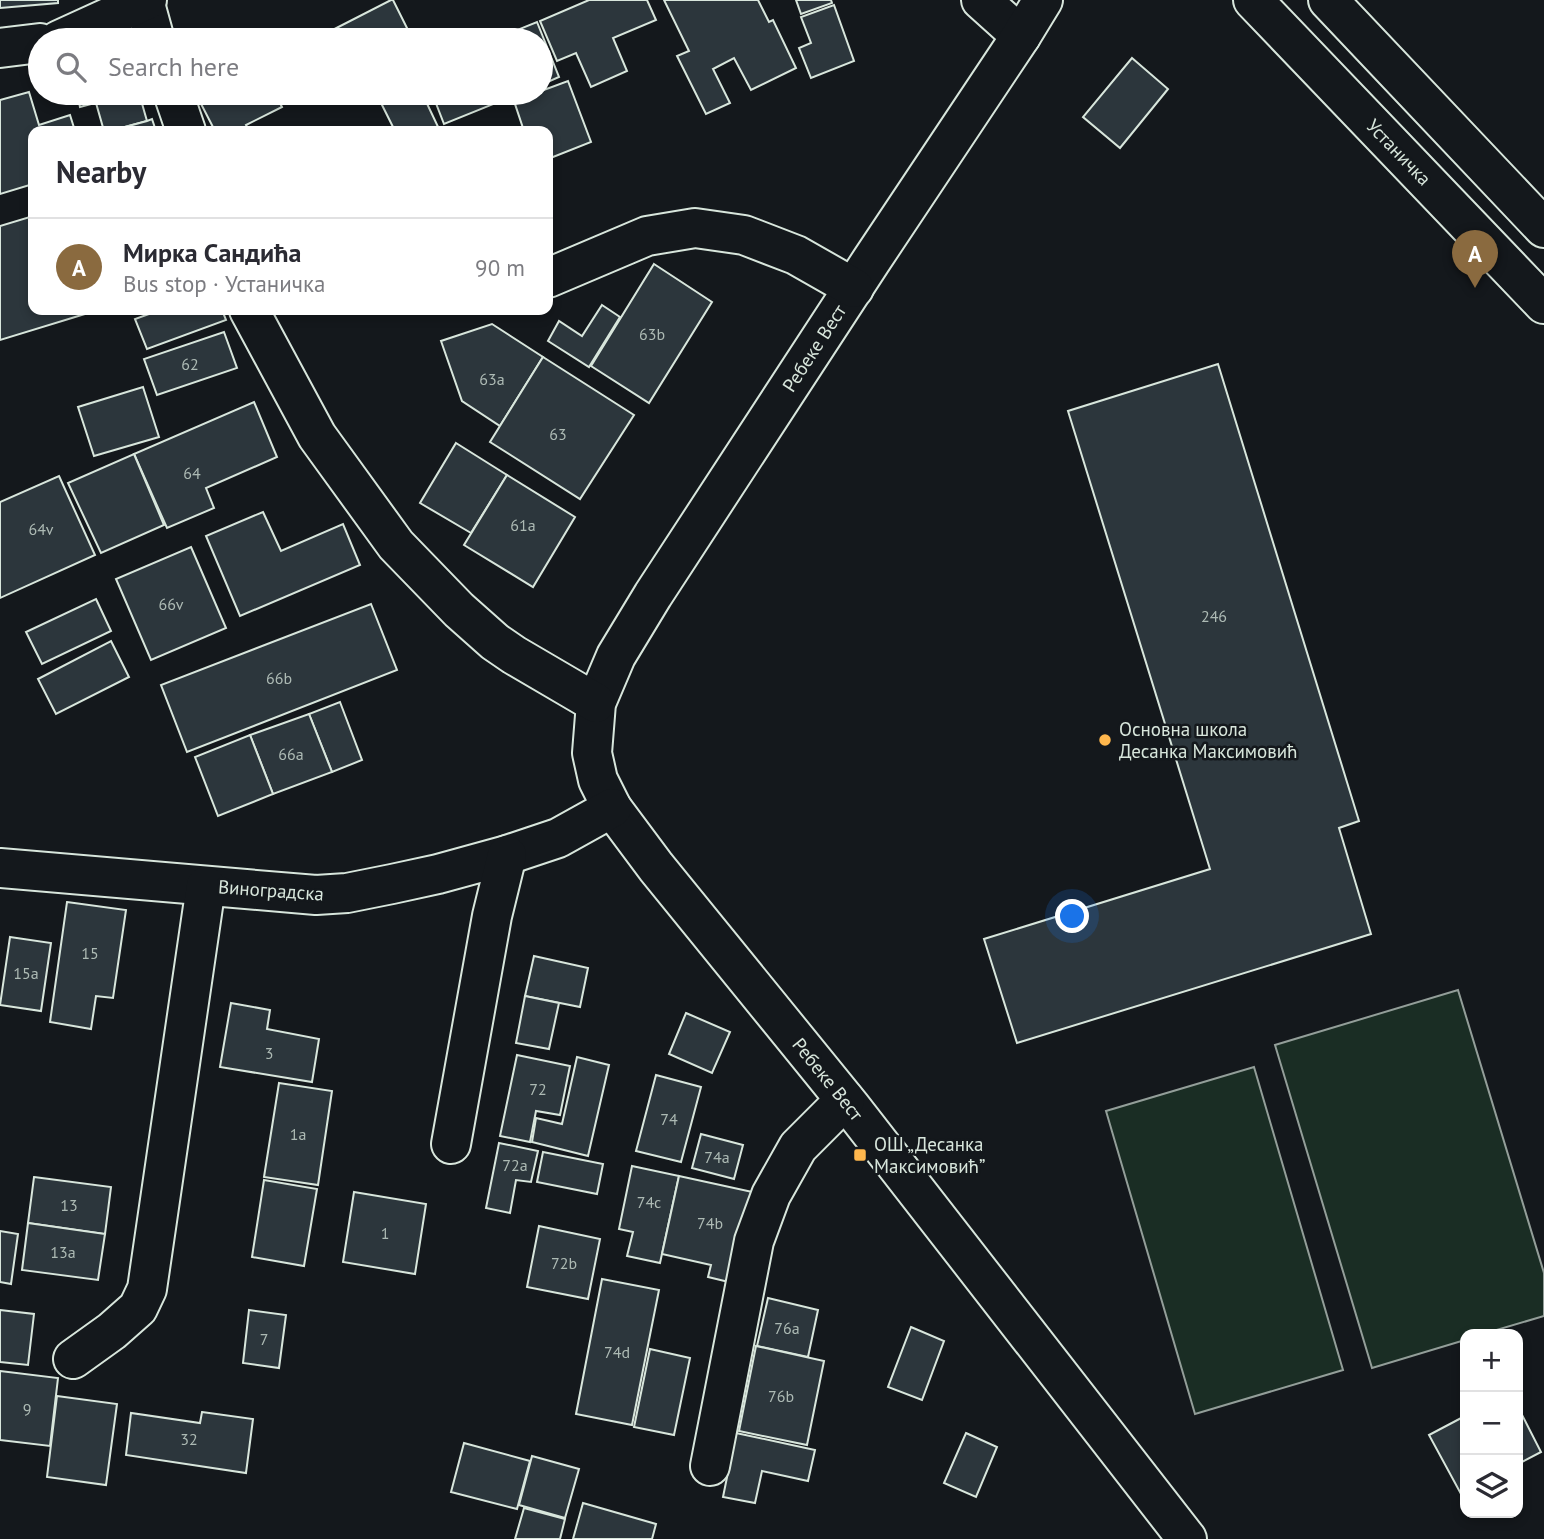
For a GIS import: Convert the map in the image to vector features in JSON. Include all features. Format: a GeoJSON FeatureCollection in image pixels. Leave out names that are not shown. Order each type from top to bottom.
{"type":"FeatureCollection","features":[{"type":"Feature","properties":{"kind":"street"},"geometry":{"type":"LineString","coordinates":[[85,28],[145,0],[152,28]]}},
{"type":"Feature","properties":{"kind":"street"},"geometry":{"type":"LineString","coordinates":[[981,0],[1021,36]]}},
{"type":"Feature","properties":{"kind":"street","name":"Ребеке Вест"},"geometry":{"type":"LineString","coordinates":[[1043,0],[653,595],[616,656],[596,703],[592,753],[598,780],[612,808],[656,867],[845,1100],[1187,1539]]}},
{"type":"Feature","properties":{"kind":"street","name":"Устаничка"},"geometry":{"type":"LineString","coordinates":[[1253,0],[1544,304]]}},
{"type":"Feature","properties":{"kind":"street"},"geometry":{"type":"LineString","coordinates":[[1328,0],[1544,228]]}},
{"type":"Feature","properties":{"kind":"street"},"geometry":{"type":"LineString","coordinates":[[0,48],[28,44]]}},
{"type":"Feature","properties":{"kind":"street"},"geometry":{"type":"LineString","coordinates":[[177,105],[184,126]]}},
{"type":"Feature","properties":{"kind":"street"},"geometry":{"type":"LineString","coordinates":[[553,276],[647,236],[695,228],[744,235],[796,255],[854,288]]}},
{"type":"Feature","properties":{"kind":"street"},"geometry":{"type":"LineString","coordinates":[[252,315],[317,436],[396,545],[459,610],[495,642],[596,703]]}},
{"type":"Feature","properties":{"kind":"street","name":"Виноградска"},"geometry":{"type":"LineString","coordinates":[[0,867],[316,895],[347,893],[438,874],[507,855],[558,838],[612,808]]}},
{"type":"Feature","properties":{"kind":"street"},"geometry":{"type":"LineString","coordinates":[[451,1144],[492,916],[507,855]]}},
{"type":"Feature","properties":{"kind":"street"},"geometry":{"type":"LineString","coordinates":[[73,1359],[138,1308],[147,1289],[206,886]]}},
{"type":"Feature","properties":{"kind":"street"},"geometry":{"type":"LineString","coordinates":[[710,1466],[754,1241],[771,1195],[798,1146],[845,1100]]}},
{"type":"Feature","properties":{"kind":"green space"},"geometry":{"type":"Polygon","coordinates":[[[1458,990],[1544,1273],[1544,1316],[1500,1329],[1460,1329],[1460,1342],[1372,1368],[1275,1045],[1458,990]]]}},
{"type":"Feature","properties":{"kind":"green space"},"geometry":{"type":"Polygon","coordinates":[[[1254,1067],[1343,1370],[1195,1414],[1106,1111],[1254,1067]]]}},
{"type":"Feature","properties":{"kind":"building"},"geometry":{"type":"Polygon","coordinates":[[[0,0],[58,0],[58,3],[0,8],[0,0]]]}},
{"type":"Feature","properties":{"kind":"building"},"geometry":{"type":"Polygon","coordinates":[[[393,0],[407,28],[336,28],[393,0]]]}},
{"type":"Feature","properties":{"kind":"building"},"geometry":{"type":"Polygon","coordinates":[[[589,0],[647,0],[656,20],[613,38],[627,71],[591,87],[576,53],[557,61],[553,52],[553,28],[543,28],[540,21],[589,0]]]}},
{"type":"Feature","properties":{"kind":"building"},"geometry":{"type":"Polygon","coordinates":[[[664,0],[758,0],[769,22],[773,20],[796,68],[751,90],[734,58],[713,69],[730,103],[706,114],[677,56],[689,51],[664,0]]]}},
{"type":"Feature","properties":{"kind":"building"},"geometry":{"type":"Polygon","coordinates":[[[796,0],[831,0],[832,3],[801,14],[796,0]]]}},
{"type":"Feature","properties":{"kind":"building"},"geometry":{"type":"Polygon","coordinates":[[[834,5],[854,61],[811,78],[799,48],[811,43],[801,17],[834,5]]]}},
{"type":"Feature","properties":{"kind":"building"},"geometry":{"type":"Polygon","coordinates":[[[537,22],[539,28],[522,28],[537,22]]]}},
{"type":"Feature","properties":{"kind":"building"},"geometry":{"type":"Polygon","coordinates":[[[1132,58],[1168,89],[1120,148],[1083,117],[1132,58]]]}},
{"type":"Feature","properties":{"kind":"building"},"geometry":{"type":"Polygon","coordinates":[[[553,62],[559,77],[553,80],[553,62]]]}},
{"type":"Feature","properties":{"kind":"building"},"geometry":{"type":"Polygon","coordinates":[[[568,81],[591,142],[553,157],[553,126],[522,126],[515,105],[553,105],[553,87],[568,81]]]}},
{"type":"Feature","properties":{"kind":"building"},"geometry":{"type":"Polygon","coordinates":[[[28,92],[28,105],[33,105],[39,125],[70,115],[73,126],[28,126],[28,186],[0,194],[0,100],[28,92]]]}},
{"type":"Feature","properties":{"kind":"building"},"geometry":{"type":"Polygon","coordinates":[[[97,105],[142,105],[147,121],[128,126],[103,126],[97,105]]]}},
{"type":"Feature","properties":{"kind":"building"},"geometry":{"type":"Polygon","coordinates":[[[202,105],[282,107],[246,126],[212,126],[202,105]]]}},
{"type":"Feature","properties":{"kind":"building"},"geometry":{"type":"Polygon","coordinates":[[[382,105],[428,105],[438,126],[392,126],[382,105]]]}},
{"type":"Feature","properties":{"kind":"building"},"geometry":{"type":"Polygon","coordinates":[[[437,105],[491,105],[444,124],[437,105]]]}},
{"type":"Feature","properties":{"kind":"building"},"geometry":{"type":"Polygon","coordinates":[[[152,119],[154,126],[128,126],[152,119]]]}},
{"type":"Feature","properties":{"kind":"building"},"geometry":{"type":"Polygon","coordinates":[[[28,218],[28,315],[82,315],[0,340],[0,226],[28,218]]]}},
{"type":"Feature","properties":{"kind":"building"},"geometry":{"type":"Polygon","coordinates":[[[654,264],[712,302],[649,403],[591,366],[654,264]]]}},
{"type":"Feature","properties":{"kind":"building"},"geometry":{"type":"Polygon","coordinates":[[[602,305],[620,317],[589,367],[548,341],[559,321],[582,336],[602,305]]]}},
{"type":"Feature","properties":{"kind":"building"},"geometry":{"type":"Polygon","coordinates":[[[146,315],[224,315],[226,320],[147,349],[135,319],[146,315]]]}},
{"type":"Feature","properties":{"kind":"building"},"geometry":{"type":"Polygon","coordinates":[[[492,324],[543,357],[500,426],[462,401],[441,341],[492,324]]]}},
{"type":"Feature","properties":{"kind":"building"},"geometry":{"type":"Polygon","coordinates":[[[224,332],[237,368],[157,395],[144,359],[224,332]]]}},
{"type":"Feature","properties":{"kind":"building"},"geometry":{"type":"Polygon","coordinates":[[[543,357],[634,415],[580,499],[490,442],[543,357]]]}},
{"type":"Feature","properties":{"kind":"building"},"geometry":{"type":"Polygon","coordinates":[[[1218,364],[1359,821],[1339,828],[1371,934],[1017,1043],[984,939],[1210,869],[1068,411],[1218,364]]]}},
{"type":"Feature","properties":{"kind":"building"},"geometry":{"type":"Polygon","coordinates":[[[143,387],[159,437],[94,456],[78,407],[143,387]]]}},
{"type":"Feature","properties":{"kind":"building"},"geometry":{"type":"Polygon","coordinates":[[[254,402],[277,457],[206,488],[214,508],[167,528],[134,454],[254,402]]]}},
{"type":"Feature","properties":{"kind":"building"},"geometry":{"type":"Polygon","coordinates":[[[456,443],[507,475],[471,533],[420,503],[456,443]]]}},
{"type":"Feature","properties":{"kind":"building"},"geometry":{"type":"Polygon","coordinates":[[[134,454],[164,525],[101,553],[68,483],[134,454]]]}},
{"type":"Feature","properties":{"kind":"building"},"geometry":{"type":"Polygon","coordinates":[[[507,475],[575,517],[533,587],[464,545],[507,475]]]}},
{"type":"Feature","properties":{"kind":"building"},"geometry":{"type":"Polygon","coordinates":[[[59,476],[95,555],[0,598],[0,502],[59,476]]]}},
{"type":"Feature","properties":{"kind":"building"},"geometry":{"type":"Polygon","coordinates":[[[263,512],[281,551],[343,524],[360,565],[240,616],[206,536],[263,512]]]}},
{"type":"Feature","properties":{"kind":"building"},"geometry":{"type":"Polygon","coordinates":[[[191,547],[226,628],[151,660],[116,579],[191,547]]]}},
{"type":"Feature","properties":{"kind":"building"},"geometry":{"type":"Polygon","coordinates":[[[96,599],[111,631],[42,664],[26,632],[96,599]]]}},
{"type":"Feature","properties":{"kind":"building"},"geometry":{"type":"Polygon","coordinates":[[[371,604],[397,670],[187,752],[161,685],[371,604]]]}},
{"type":"Feature","properties":{"kind":"building"},"geometry":{"type":"Polygon","coordinates":[[[111,641],[129,677],[56,714],[38,679],[111,641]]]}},
{"type":"Feature","properties":{"kind":"building"},"geometry":{"type":"Polygon","coordinates":[[[340,702],[362,760],[332,772],[309,714],[340,702]]]}},
{"type":"Feature","properties":{"kind":"building"},"geometry":{"type":"Polygon","coordinates":[[[309,714],[332,772],[273,794],[250,735],[309,714]]]}},
{"type":"Feature","properties":{"kind":"building"},"geometry":{"type":"Polygon","coordinates":[[[250,735],[273,794],[218,816],[195,757],[250,735]]]}},
{"type":"Feature","properties":{"kind":"building"},"geometry":{"type":"Polygon","coordinates":[[[67,902],[126,910],[113,998],[96,996],[91,1029],[50,1022],[67,902]]]}},
{"type":"Feature","properties":{"kind":"building"},"geometry":{"type":"Polygon","coordinates":[[[10,937],[51,943],[41,1011],[0,1005],[10,937]]]}},
{"type":"Feature","properties":{"kind":"building"},"geometry":{"type":"Polygon","coordinates":[[[534,956],[588,968],[580,1007],[525,996],[534,956]]]}},
{"type":"Feature","properties":{"kind":"building"},"geometry":{"type":"Polygon","coordinates":[[[525,996],[559,1003],[549,1049],[516,1043],[525,996]]]}},
{"type":"Feature","properties":{"kind":"building"},"geometry":{"type":"Polygon","coordinates":[[[231,1003],[270,1010],[267,1029],[319,1039],[312,1082],[220,1067],[231,1003]]]}},
{"type":"Feature","properties":{"kind":"building"},"geometry":{"type":"Polygon","coordinates":[[[686,1013],[730,1032],[712,1073],[669,1054],[686,1013]]]}},
{"type":"Feature","properties":{"kind":"building"},"geometry":{"type":"Polygon","coordinates":[[[517,1055],[570,1066],[560,1115],[536,1111],[530,1142],[500,1136],[517,1055]]]}},
{"type":"Feature","properties":{"kind":"building"},"geometry":{"type":"Polygon","coordinates":[[[577,1057],[609,1065],[588,1156],[532,1142],[536,1118],[562,1124],[577,1057]]]}},
{"type":"Feature","properties":{"kind":"building"},"geometry":{"type":"Polygon","coordinates":[[[656,1075],[701,1087],[681,1162],[636,1151],[656,1075]]]}},
{"type":"Feature","properties":{"kind":"building"},"geometry":{"type":"Polygon","coordinates":[[[279,1083],[332,1091],[318,1185],[264,1177],[279,1083]]]}},
{"type":"Feature","properties":{"kind":"building"},"geometry":{"type":"Polygon","coordinates":[[[701,1134],[743,1145],[734,1179],[692,1168],[701,1134]]]}},
{"type":"Feature","properties":{"kind":"building"},"geometry":{"type":"Polygon","coordinates":[[[499,1143],[538,1151],[531,1182],[516,1180],[510,1213],[486,1208],[499,1143]]]}},
{"type":"Feature","properties":{"kind":"building"},"geometry":{"type":"Polygon","coordinates":[[[543,1152],[603,1164],[597,1194],[537,1182],[543,1152]]]}},
{"type":"Feature","properties":{"kind":"building"},"geometry":{"type":"Polygon","coordinates":[[[632,1166],[679,1176],[660,1263],[627,1256],[633,1232],[619,1229],[632,1166]]]}},
{"type":"Feature","properties":{"kind":"building"},"geometry":{"type":"Polygon","coordinates":[[[679,1176],[757,1193],[737,1284],[708,1277],[711,1265],[662,1254],[679,1176]]]}},
{"type":"Feature","properties":{"kind":"building"},"geometry":{"type":"Polygon","coordinates":[[[34,1177],[111,1187],[105,1234],[28,1223],[34,1177]]]}},
{"type":"Feature","properties":{"kind":"building"},"geometry":{"type":"Polygon","coordinates":[[[264,1180],[317,1189],[304,1266],[252,1257],[264,1180]]]}},
{"type":"Feature","properties":{"kind":"building"},"geometry":{"type":"Polygon","coordinates":[[[354,1192],[426,1204],[415,1274],[343,1262],[354,1192]]]}},
{"type":"Feature","properties":{"kind":"building"},"geometry":{"type":"Polygon","coordinates":[[[28,1223],[105,1234],[98,1280],[22,1270],[28,1223]]]}},
{"type":"Feature","properties":{"kind":"building"},"geometry":{"type":"Polygon","coordinates":[[[539,1226],[600,1239],[588,1299],[527,1287],[539,1226]]]}},
{"type":"Feature","properties":{"kind":"building"},"geometry":{"type":"Polygon","coordinates":[[[0,1231],[18,1234],[11,1284],[0,1282],[0,1231]]]}},
{"type":"Feature","properties":{"kind":"building"},"geometry":{"type":"Polygon","coordinates":[[[602,1279],[659,1290],[632,1425],[576,1414],[602,1279]]]}},
{"type":"Feature","properties":{"kind":"building"},"geometry":{"type":"Polygon","coordinates":[[[768,1298],[818,1310],[808,1357],[757,1346],[768,1298]]]}},
{"type":"Feature","properties":{"kind":"building"},"geometry":{"type":"Polygon","coordinates":[[[0,1310],[34,1314],[28,1365],[0,1362],[0,1310]]]}},
{"type":"Feature","properties":{"kind":"building"},"geometry":{"type":"Polygon","coordinates":[[[249,1310],[286,1315],[279,1368],[243,1363],[249,1310]]]}},
{"type":"Feature","properties":{"kind":"building"},"geometry":{"type":"Polygon","coordinates":[[[911,1327],[944,1341],[922,1400],[888,1387],[911,1327]]]}},
{"type":"Feature","properties":{"kind":"building"},"geometry":{"type":"Polygon","coordinates":[[[756,1346],[824,1361],[807,1445],[739,1431],[756,1346]]]}},
{"type":"Feature","properties":{"kind":"building"},"geometry":{"type":"Polygon","coordinates":[[[650,1349],[690,1358],[674,1435],[634,1427],[650,1349]]]}},
{"type":"Feature","properties":{"kind":"building"},"geometry":{"type":"Polygon","coordinates":[[[0,1371],[58,1378],[50,1446],[0,1440],[0,1371]]]}},
{"type":"Feature","properties":{"kind":"building"},"geometry":{"type":"Polygon","coordinates":[[[57,1396],[117,1404],[106,1485],[47,1477],[57,1396]]]}},
{"type":"Feature","properties":{"kind":"building"},"geometry":{"type":"Polygon","coordinates":[[[202,1412],[253,1419],[246,1473],[126,1455],[131,1413],[200,1423],[202,1412]]]}},
{"type":"Feature","properties":{"kind":"building"},"geometry":{"type":"Polygon","coordinates":[[[1523,1417],[1541,1452],[1523,1461],[1523,1417]]]}},
{"type":"Feature","properties":{"kind":"building"},"geometry":{"type":"Polygon","coordinates":[[[1460,1419],[1460,1492],[1429,1435],[1460,1419]]]}},
{"type":"Feature","properties":{"kind":"building"},"geometry":{"type":"Polygon","coordinates":[[[736,1433],[815,1450],[808,1481],[762,1471],[755,1503],[723,1497],[736,1433]]]}},
{"type":"Feature","properties":{"kind":"building"},"geometry":{"type":"Polygon","coordinates":[[[966,1433],[997,1447],[976,1497],[944,1483],[966,1433]]]}},
{"type":"Feature","properties":{"kind":"building"},"geometry":{"type":"Polygon","coordinates":[[[464,1443],[530,1461],[517,1509],[451,1492],[464,1443]]]}},
{"type":"Feature","properties":{"kind":"building"},"geometry":{"type":"Polygon","coordinates":[[[532,1456],[579,1469],[565,1518],[519,1505],[532,1456]]]}},
{"type":"Feature","properties":{"kind":"building"},"geometry":{"type":"Polygon","coordinates":[[[583,1503],[656,1524],[652,1539],[573,1539],[583,1503]]]}},
{"type":"Feature","properties":{"kind":"building"},"geometry":{"type":"Polygon","coordinates":[[[524,1508],[565,1519],[560,1539],[515,1539],[524,1508]]]}},
{"type":"Feature","properties":{"kind":"place","name":"Мирка Сандића"},"geometry":{"type":"Point","coordinates":[1475,288]}},
{"type":"Feature","properties":{"kind":"place","name":"Основна школа Десанка Максимовић"},"geometry":{"type":"Point","coordinates":[1105,740]}},
{"type":"Feature","properties":{"kind":"place","name":"ОШ „Десанка Максимовић”"},"geometry":{"type":"Point","coordinates":[860,1155]}}]}
